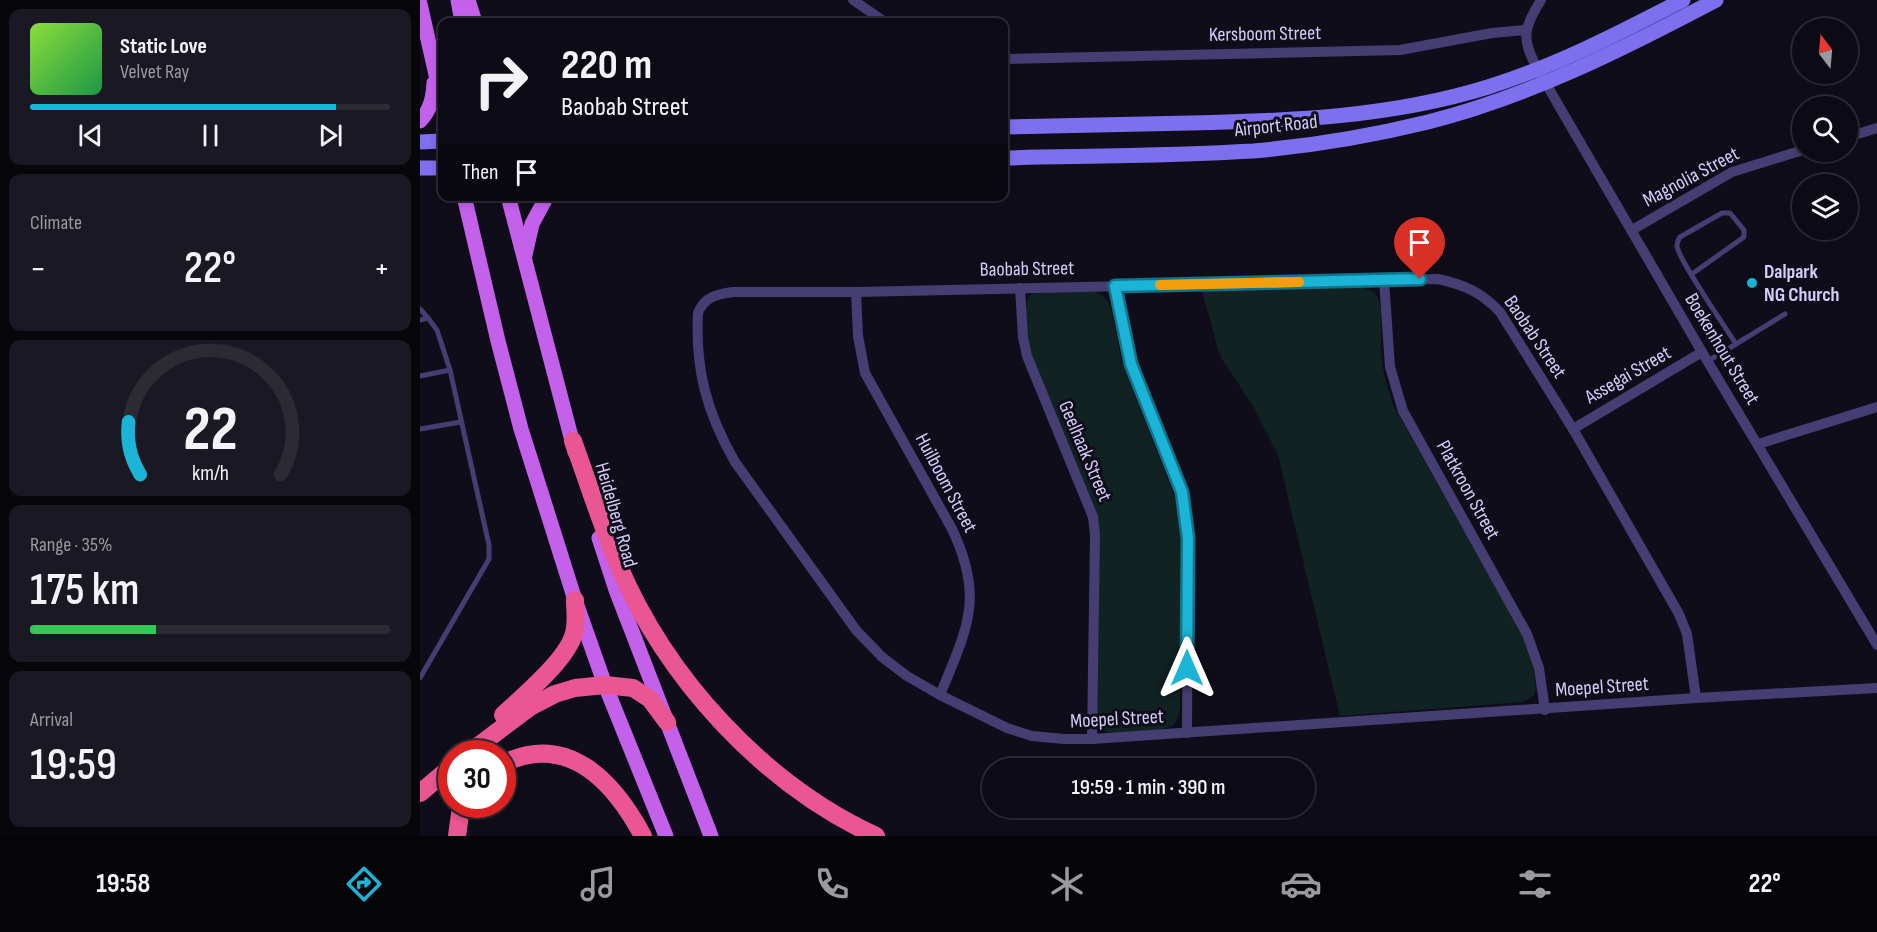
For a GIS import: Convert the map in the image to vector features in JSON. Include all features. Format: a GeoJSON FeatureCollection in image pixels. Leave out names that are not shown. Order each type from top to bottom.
{"type":"FeatureCollection","features":[{"type":"Feature","properties":{"kind":"highway"},"geometry":{"type":"LineString","coordinates":[[573,441],[619,566],[648,623],[701,698],[733,733],[788,782],[826,809],[876,836]]}},
{"type":"Feature","properties":{"kind":"highway"},"geometry":{"type":"LineString","coordinates":[[476,740],[543,676],[570,645],[576,624],[575,600]]}},
{"type":"Feature","properties":{"kind":"highway"},"geometry":{"type":"LineString","coordinates":[[486,740],[530,707],[555,694],[575,688],[605,685],[626,687],[644,694],[667,722]]}},
{"type":"Feature","properties":{"kind":"highway"},"geometry":{"type":"LineString","coordinates":[[516,758],[534,754],[552,754],[574,760],[597,774],[613,789],[643,836]]}},
{"type":"Feature","properties":{"kind":"highway"},"geometry":{"type":"LineString","coordinates":[[420,794],[438,777]]}},
{"type":"Feature","properties":{"kind":"highway"},"geometry":{"type":"LineString","coordinates":[[457,836],[459,818]]}},
{"type":"Feature","properties":{"kind":"main road"},"geometry":{"type":"LineString","coordinates":[[458,0],[461,18]]}},
{"type":"Feature","properties":{"kind":"main road"},"geometry":{"type":"LineString","coordinates":[[468,0],[474,18]]}},
{"type":"Feature","properties":{"kind":"main road"},"geometry":{"type":"LineString","coordinates":[[1541,77],[1590,48],[1683,0]]}},
{"type":"Feature","properties":{"kind":"main road"},"geometry":{"type":"LineString","coordinates":[[1541,77],[1598,60],[1716,0]]}},
{"type":"Feature","properties":{"kind":"main road"},"geometry":{"type":"LineString","coordinates":[[420,4],[438,82]]}},
{"type":"Feature","properties":{"kind":"main road"},"geometry":{"type":"LineString","coordinates":[[420,121],[432,102],[434,62]]}},
{"type":"Feature","properties":{"kind":"main road","name":"Airport Road"},"geometry":{"type":"LineString","coordinates":[[1008,127],[1262,122],[1353,115],[1418,105],[1541,77]]}},
{"type":"Feature","properties":{"kind":"main road","name":"Airport Road"},"geometry":{"type":"LineString","coordinates":[[1008,158],[1245,151],[1346,139],[1428,122],[1488,104],[1541,77]]}},
{"type":"Feature","properties":{"kind":"main road"},"geometry":{"type":"LineString","coordinates":[[420,142],[438,141]]}},
{"type":"Feature","properties":{"kind":"main road"},"geometry":{"type":"LineString","coordinates":[[420,168],[438,168]]}},
{"type":"Feature","properties":{"kind":"main road"},"geometry":{"type":"LineString","coordinates":[[465,201],[518,418],[575,600],[605,685],[666,836]]}},
{"type":"Feature","properties":{"kind":"main road","name":"Heidelberg Road"},"geometry":{"type":"LineString","coordinates":[[509,201],[600,540],[616,590],[711,836]]}},
{"type":"Feature","properties":{"kind":"main road"},"geometry":{"type":"LineString","coordinates":[[524,258],[532,224],[544,201]]}},
{"type":"Feature","properties":{"kind":"street"},"geometry":{"type":"LineString","coordinates":[[853,0],[879,18]]}},
{"type":"Feature","properties":{"kind":"street"},"geometry":{"type":"LineString","coordinates":[[1526,30],[1541,0]]}},
{"type":"Feature","properties":{"kind":"street","name":"Kersboom Street"},"geometry":{"type":"LineString","coordinates":[[1008,59],[1400,50],[1492,33],[1526,30]]}},
{"type":"Feature","properties":{"kind":"street","name":"Boekenhout Street"},"geometry":{"type":"LineString","coordinates":[[1526,30],[1530,55],[1541,77],[1877,645]]}},
{"type":"Feature","properties":{"kind":"street"},"geometry":{"type":"LineString","coordinates":[[1858,134],[1877,128]]}},
{"type":"Feature","properties":{"kind":"street","name":"Magnolia Street"},"geometry":{"type":"LineString","coordinates":[[1632,230],[1732,172],[1792,153]]}},
{"type":"Feature","properties":{"kind":"street","name":"Baobab Street"},"geometry":{"type":"LineString","coordinates":[[720,293],[1438,279],[1456,283],[1487,298],[1500,312],[1572,429],[1679,614],[1687,634],[1696,698]]}},
{"type":"Feature","properties":{"kind":"street","name":"Platkroon Street"},"geometry":{"type":"LineString","coordinates":[[1384,280],[1390,367],[1403,411],[1527,634],[1539,668],[1545,710]]}},
{"type":"Feature","properties":{"kind":"street"},"geometry":{"type":"LineString","coordinates":[[1115,286],[1131,364],[1175,471],[1186,513],[1188,538],[1186,733]]}},
{"type":"Feature","properties":{"kind":"street","name":"Geelhaak Street"},"geometry":{"type":"LineString","coordinates":[[1020,288],[1023,337],[1027,356],[1093,517],[1095,535],[1092,740]]}},
{"type":"Feature","properties":{"kind":"street","name":"Huilboom Street"},"geometry":{"type":"LineString","coordinates":[[856,292],[858,336],[865,373],[952,528],[961,547],[967,569],[970,593],[966,631],[940,695]]}},
{"type":"Feature","properties":{"kind":"street","name":"Moepel Street"},"geometry":{"type":"LineString","coordinates":[[720,293],[701,304],[698,313],[702,383],[719,434],[735,462],[856,630],[882,657],[940,695],[1007,728],[1032,736],[1092,740],[1696,698],[1877,688]]}},
{"type":"Feature","properties":{"kind":"street","name":"Assegai Street"},"geometry":{"type":"LineString","coordinates":[[1572,429],[1705,357]]}},
{"type":"Feature","properties":{"kind":"street"},"geometry":{"type":"LineString","coordinates":[[1758,444],[1877,407]]}},
{"type":"Feature","properties":{"kind":"lane"},"geometry":{"type":"LineString","coordinates":[[1692,274],[1744,237],[1744,230],[1730,213],[1722,213],[1680,237],[1677,246],[1692,274],[1736,344]]}},
{"type":"Feature","properties":{"kind":"lane"},"geometry":{"type":"LineString","coordinates":[[420,309],[437,330],[450,370],[489,545],[489,559],[420,678]]}},
{"type":"Feature","properties":{"kind":"lane"},"geometry":{"type":"LineString","coordinates":[[1705,357],[1736,344],[1785,314]]}},
{"type":"Feature","properties":{"kind":"lane"},"geometry":{"type":"LineString","coordinates":[[420,320],[428,318]]}},
{"type":"Feature","properties":{"kind":"lane"},"geometry":{"type":"LineString","coordinates":[[420,375],[450,370]]}},
{"type":"Feature","properties":{"kind":"lane"},"geometry":{"type":"LineString","coordinates":[[420,429],[461,422]]}},
{"type":"Feature","properties":{"kind":"shaded area"},"geometry":{"type":"Polygon","coordinates":[[[1361,287],[1374,292],[1379,302],[1382,359],[1394,407],[1523,636],[1533,662],[1536,690],[1533,696],[1523,702],[1340,716],[1278,455],[1253,406],[1220,356],[1202,291],[1361,287]]]}},
{"type":"Feature","properties":{"kind":"shaded area"},"geometry":{"type":"Polygon","coordinates":[[[1086,291],[1100,294],[1110,305],[1122,362],[1175,498],[1180,528],[1180,708],[1173,725],[1152,731],[1113,733],[1104,731],[1096,725],[1099,533],[1034,367],[1027,330],[1026,310],[1030,295],[1086,291]]]}},
{"type":"Feature","properties":{"kind":"slow traffic"},"geometry":{"type":"LineString","coordinates":[[1160,285],[1299,282]]}},
{"type":"Feature","properties":{"kind":"place","name":"Dalpark NG Church"},"geometry":{"type":"Point","coordinates":[1752,283]}},
{"type":"Feature","properties":{"kind":"route"},"geometry":{"type":"LineString","coordinates":[[1187,668],[1188,538],[1186,513],[1175,471],[1131,364],[1115,286],[1420,279]]}}]}
